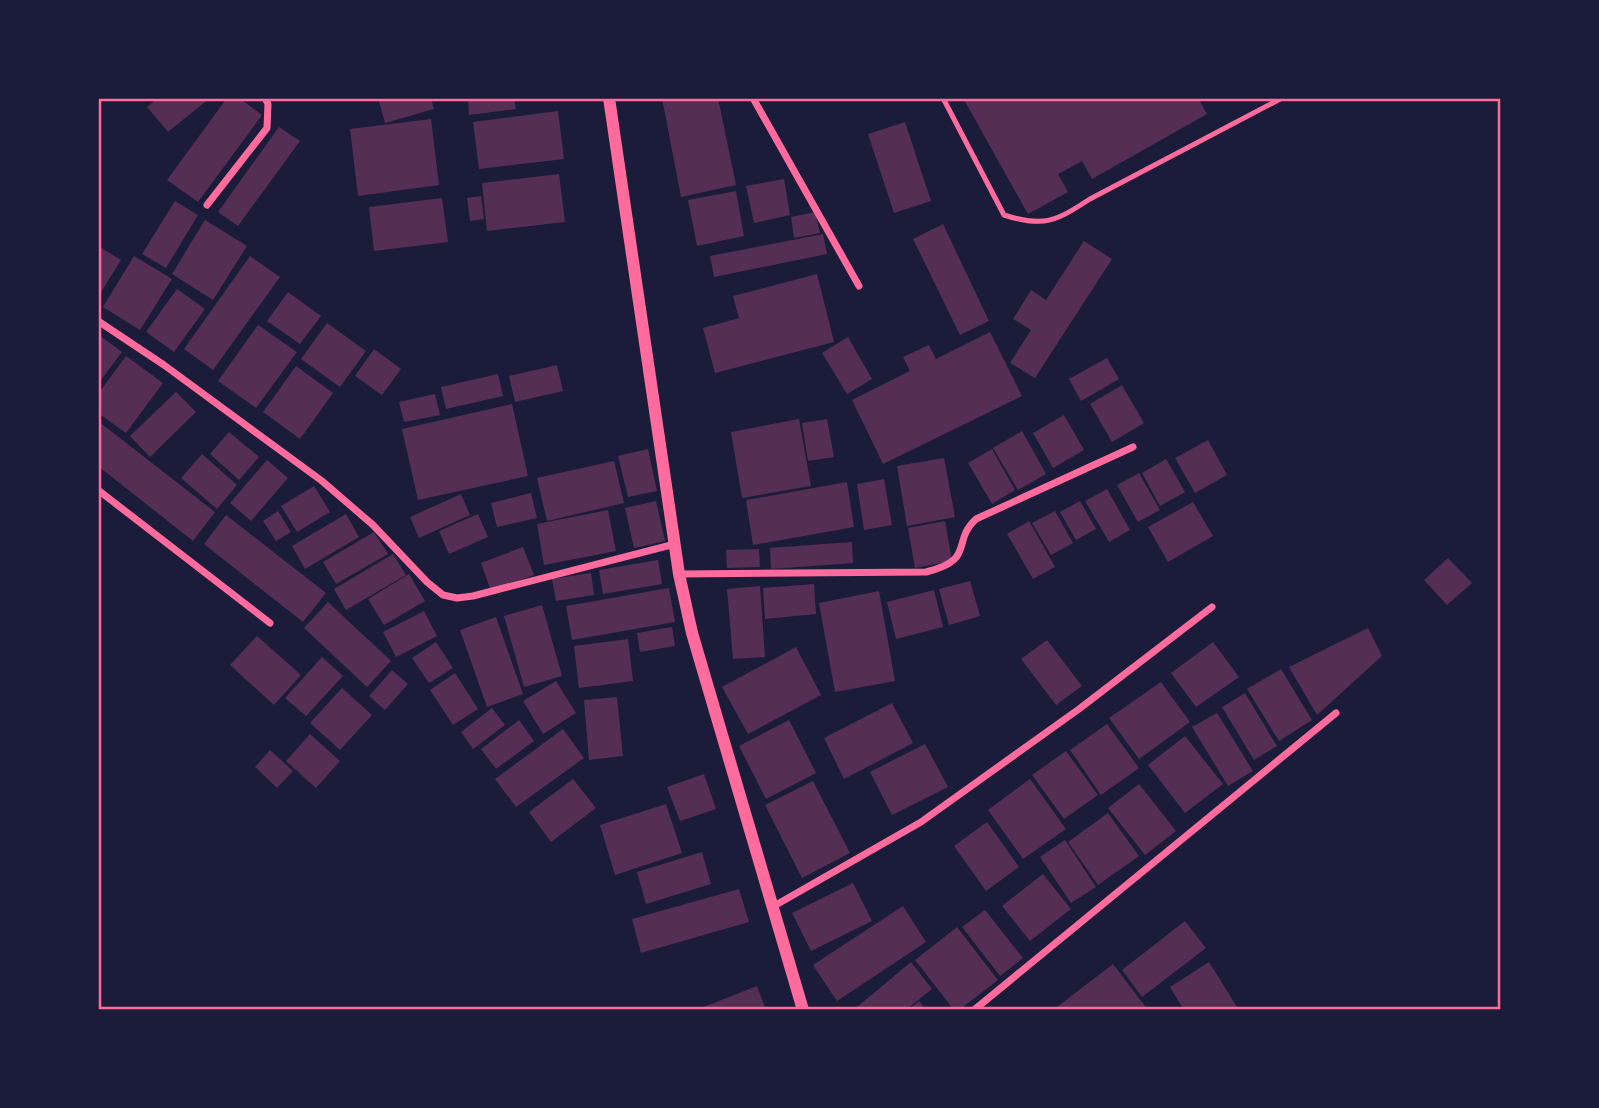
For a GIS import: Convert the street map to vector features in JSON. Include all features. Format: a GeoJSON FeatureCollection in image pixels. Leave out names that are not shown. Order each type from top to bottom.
{"type":"FeatureCollection","features":[{"type":"Feature","properties":{"kind":"street"},"geometry":{"type":"LineString","coordinates":[[207,205],[267,128],[268,104],[265,98]]}},
{"type":"Feature","properties":{"kind":"street"},"geometry":{"type":"LineString","coordinates":[[610,98],[679,574],[692,632],[803,1010]]}},
{"type":"Feature","properties":{"kind":"street"},"geometry":{"type":"LineString","coordinates":[[753,98],[859,286]]}},
{"type":"Feature","properties":{"kind":"street"},"geometry":{"type":"LineString","coordinates":[[98,321],[164,365],[322,481],[373,526],[443,595],[457,598],[473,596],[675,544]]}},
{"type":"Feature","properties":{"kind":"street"},"geometry":{"type":"LineString","coordinates":[[679,574],[926,572],[944,568],[958,558],[968,527],[976,519],[1133,447]]}},
{"type":"Feature","properties":{"kind":"street"},"geometry":{"type":"LineString","coordinates":[[98,490],[270,623]]}},
{"type":"Feature","properties":{"kind":"street"},"geometry":{"type":"LineString","coordinates":[[774,906],[920,822],[1079,709],[1212,607]]}},
{"type":"Feature","properties":{"kind":"street"},"geometry":{"type":"LineString","coordinates":[[974,1010],[1336,713]]}},
{"type":"Feature","properties":{"kind":"lane"},"geometry":{"type":"LineString","coordinates":[[943,98],[1004,215],[1027,222],[1060,218],[1090,199],[1282,98]]}},
{"type":"Feature","properties":{"kind":"building"},"geometry":{"type":"Polygon","coordinates":[[[158,98],[210,98],[168,132],[147,107],[158,98]]]}},
{"type":"Feature","properties":{"kind":"building"},"geometry":{"type":"Polygon","coordinates":[[[227,98],[239,98],[262,115],[198,202],[167,180],[227,98]]]}},
{"type":"Feature","properties":{"kind":"building"},"geometry":{"type":"Polygon","coordinates":[[[378,98],[431,98],[434,109],[385,123],[378,98]]]}},
{"type":"Feature","properties":{"kind":"building"},"geometry":{"type":"Polygon","coordinates":[[[514,98],[516,109],[469,115],[468,100],[514,98]]]}},
{"type":"Feature","properties":{"kind":"building"},"geometry":{"type":"Polygon","coordinates":[[[662,98],[718,98],[736,185],[681,197],[662,98]]]}},
{"type":"Feature","properties":{"kind":"building"},"geometry":{"type":"Polygon","coordinates":[[[963,98],[1198,98],[1207,114],[1092,179],[1082,161],[1058,174],[1068,192],[1028,214],[963,98]]]}},
{"type":"Feature","properties":{"kind":"building"},"geometry":{"type":"Polygon","coordinates":[[[558,111],[564,159],[479,169],[473,122],[558,111]]]}},
{"type":"Feature","properties":{"kind":"building"},"geometry":{"type":"Polygon","coordinates":[[[431,119],[439,185],[358,196],[350,129],[431,119]]]}},
{"type":"Feature","properties":{"kind":"building"},"geometry":{"type":"Polygon","coordinates":[[[905,122],[931,201],[894,213],[868,134],[905,122]]]}},
{"type":"Feature","properties":{"kind":"building"},"geometry":{"type":"Polygon","coordinates":[[[279,127],[300,141],[238,226],[218,212],[279,127]]]}},
{"type":"Feature","properties":{"kind":"building"},"geometry":{"type":"Polygon","coordinates":[[[559,174],[565,222],[487,231],[482,183],[559,174]]]}},
{"type":"Feature","properties":{"kind":"building"},"geometry":{"type":"Polygon","coordinates":[[[784,179],[790,215],[754,223],[746,186],[784,179]]]}},
{"type":"Feature","properties":{"kind":"building"},"geometry":{"type":"Polygon","coordinates":[[[736,191],[744,236],[697,246],[688,200],[736,191]]]}},
{"type":"Feature","properties":{"kind":"building"},"geometry":{"type":"Polygon","coordinates":[[[481,196],[484,219],[470,221],[467,198],[481,196]]]}},
{"type":"Feature","properties":{"kind":"building"},"geometry":{"type":"Polygon","coordinates":[[[442,198],[448,242],[374,251],[369,207],[442,198]]]}},
{"type":"Feature","properties":{"kind":"building"},"geometry":{"type":"Polygon","coordinates":[[[175,201],[198,215],[166,268],[142,254],[175,201]]]}},
{"type":"Feature","properties":{"kind":"building"},"geometry":{"type":"Polygon","coordinates":[[[815,212],[820,233],[794,238],[791,217],[815,212]]]}},
{"type":"Feature","properties":{"kind":"building"},"geometry":{"type":"Polygon","coordinates":[[[205,220],[247,246],[213,300],[172,274],[205,220]]]}},
{"type":"Feature","properties":{"kind":"building"},"geometry":{"type":"Polygon","coordinates":[[[943,224],[989,321],[960,335],[913,239],[943,224]]]}},
{"type":"Feature","properties":{"kind":"building"},"geometry":{"type":"Polygon","coordinates":[[[823,234],[827,254],[714,277],[710,256],[823,234]]]}},
{"type":"Feature","properties":{"kind":"building"},"geometry":{"type":"Polygon","coordinates":[[[1084,241],[1112,259],[1035,378],[1010,363],[1031,330],[1013,319],[1031,290],[1046,300],[1084,241]]]}},
{"type":"Feature","properties":{"kind":"building"},"geometry":{"type":"Polygon","coordinates":[[[98,246],[121,260],[98,297],[98,246]]]}},
{"type":"Feature","properties":{"kind":"building"},"geometry":{"type":"Polygon","coordinates":[[[134,256],[172,279],[140,330],[103,307],[134,256]]]}},
{"type":"Feature","properties":{"kind":"building"},"geometry":{"type":"Polygon","coordinates":[[[250,256],[280,277],[213,370],[184,349],[250,256]]]}},
{"type":"Feature","properties":{"kind":"building"},"geometry":{"type":"Polygon","coordinates":[[[817,274],[834,342],[715,373],[703,328],[739,318],[733,296],[817,274]]]}},
{"type":"Feature","properties":{"kind":"building"},"geometry":{"type":"Polygon","coordinates":[[[177,289],[205,309],[174,352],[146,332],[177,289]]]}},
{"type":"Feature","properties":{"kind":"building"},"geometry":{"type":"Polygon","coordinates":[[[288,292],[321,316],[300,344],[267,321],[288,292]]]}},
{"type":"Feature","properties":{"kind":"building"},"geometry":{"type":"Polygon","coordinates":[[[327,323],[366,351],[340,387],[301,359],[327,323]]]}},
{"type":"Feature","properties":{"kind":"building"},"geometry":{"type":"Polygon","coordinates":[[[258,325],[297,352],[256,408],[218,381],[258,325]]]}},
{"type":"Feature","properties":{"kind":"building"},"geometry":{"type":"Polygon","coordinates":[[[990,332],[1022,396],[883,464],[852,400],[910,371],[903,357],[929,345],[936,359],[990,332]]]}},
{"type":"Feature","properties":{"kind":"building"},"geometry":{"type":"Polygon","coordinates":[[[99,335],[122,352],[98,384],[98,337],[99,335]]]}},
{"type":"Feature","properties":{"kind":"building"},"geometry":{"type":"Polygon","coordinates":[[[848,337],[872,379],[847,394],[822,353],[848,337]]]}},
{"type":"Feature","properties":{"kind":"building"},"geometry":{"type":"Polygon","coordinates":[[[374,349],[401,369],[382,395],[355,376],[374,349]]]}},
{"type":"Feature","properties":{"kind":"building"},"geometry":{"type":"Polygon","coordinates":[[[126,356],[163,383],[126,433],[98,413],[98,394],[126,356]]]}},
{"type":"Feature","properties":{"kind":"building"},"geometry":{"type":"Polygon","coordinates":[[[1107,358],[1119,379],[1081,401],[1069,379],[1107,358]]]}},
{"type":"Feature","properties":{"kind":"building"},"geometry":{"type":"Polygon","coordinates":[[[557,365],[563,391],[515,402],[509,376],[557,365]]]}},
{"type":"Feature","properties":{"kind":"building"},"geometry":{"type":"Polygon","coordinates":[[[296,366],[333,393],[300,439],[263,412],[296,366]]]}},
{"type":"Feature","properties":{"kind":"building"},"geometry":{"type":"Polygon","coordinates":[[[498,374],[503,396],[446,409],[441,387],[498,374]]]}},
{"type":"Feature","properties":{"kind":"building"},"geometry":{"type":"Polygon","coordinates":[[[1122,385],[1144,423],[1112,442],[1090,404],[1122,385]]]}},
{"type":"Feature","properties":{"kind":"building"},"geometry":{"type":"Polygon","coordinates":[[[176,392],[196,412],[150,457],[130,436],[176,392]]]}},
{"type":"Feature","properties":{"kind":"building"},"geometry":{"type":"Polygon","coordinates":[[[435,394],[440,415],[404,422],[399,402],[435,394]]]}},
{"type":"Feature","properties":{"kind":"building"},"geometry":{"type":"Polygon","coordinates":[[[512,404],[528,476],[418,500],[402,429],[512,404]]]}},
{"type":"Feature","properties":{"kind":"building"},"geometry":{"type":"Polygon","coordinates":[[[1064,415],[1084,450],[1053,468],[1033,433],[1064,415]]]}},
{"type":"Feature","properties":{"kind":"building"},"geometry":{"type":"Polygon","coordinates":[[[799,419],[811,486],[742,498],[731,432],[799,419]]]}},
{"type":"Feature","properties":{"kind":"building"},"geometry":{"type":"Polygon","coordinates":[[[827,419],[834,457],[808,461],[802,423],[827,419]]]}},
{"type":"Feature","properties":{"kind":"building"},"geometry":{"type":"Polygon","coordinates":[[[98,421],[215,512],[193,541],[98,466],[98,421]]]}},
{"type":"Feature","properties":{"kind":"building"},"geometry":{"type":"Polygon","coordinates":[[[1022,431],[1046,474],[1018,490],[993,448],[1022,431]]]}},
{"type":"Feature","properties":{"kind":"building"},"geometry":{"type":"Polygon","coordinates":[[[229,432],[259,457],[239,480],[210,454],[229,432]]]}},
{"type":"Feature","properties":{"kind":"building"},"geometry":{"type":"Polygon","coordinates":[[[1208,440],[1227,475],[1195,493],[1175,458],[1208,440]]]}},
{"type":"Feature","properties":{"kind":"building"},"geometry":{"type":"Polygon","coordinates":[[[648,449],[657,491],[628,497],[618,456],[648,449]]]}},
{"type":"Feature","properties":{"kind":"building"},"geometry":{"type":"Polygon","coordinates":[[[992,449],[1015,490],[992,504],[968,463],[992,449]]]}},
{"type":"Feature","properties":{"kind":"building"},"geometry":{"type":"Polygon","coordinates":[[[202,454],[237,485],[217,509],[181,478],[202,454]]]}},
{"type":"Feature","properties":{"kind":"building"},"geometry":{"type":"Polygon","coordinates":[[[944,458],[955,517],[907,526],[897,466],[944,458]]]}},
{"type":"Feature","properties":{"kind":"building"},"geometry":{"type":"Polygon","coordinates":[[[1166,459],[1185,492],[1160,506],[1142,473],[1166,459]]]}},
{"type":"Feature","properties":{"kind":"building"},"geometry":{"type":"Polygon","coordinates":[[[267,460],[288,478],[251,521],[230,503],[267,460]]]}},
{"type":"Feature","properties":{"kind":"building"},"geometry":{"type":"Polygon","coordinates":[[[614,461],[624,503],[547,521],[537,478],[614,461]]]}},
{"type":"Feature","properties":{"kind":"building"},"geometry":{"type":"Polygon","coordinates":[[[1139,473],[1160,510],[1138,522],[1117,485],[1139,473]]]}},
{"type":"Feature","properties":{"kind":"building"},"geometry":{"type":"Polygon","coordinates":[[[884,479],[892,525],[864,530],[857,484],[884,479]]]}},
{"type":"Feature","properties":{"kind":"building"},"geometry":{"type":"Polygon","coordinates":[[[847,482],[854,527],[753,545],[746,500],[847,482]]]}},
{"type":"Feature","properties":{"kind":"building"},"geometry":{"type":"Polygon","coordinates":[[[314,486],[330,512],[297,532],[281,506],[314,486]]]}},
{"type":"Feature","properties":{"kind":"building"},"geometry":{"type":"Polygon","coordinates":[[[1107,489],[1130,530],[1109,542],[1085,501],[1107,489]]]}},
{"type":"Feature","properties":{"kind":"building"},"geometry":{"type":"Polygon","coordinates":[[[531,493],[537,518],[497,527],[491,503],[531,493]]]}},
{"type":"Feature","properties":{"kind":"building"},"geometry":{"type":"Polygon","coordinates":[[[461,494],[470,515],[419,538],[410,517],[461,494]]]}},
{"type":"Feature","properties":{"kind":"building"},"geometry":{"type":"Polygon","coordinates":[[[656,501],[665,541],[634,548],[625,508],[656,501]]]}},
{"type":"Feature","properties":{"kind":"building"},"geometry":{"type":"Polygon","coordinates":[[[1080,501],[1096,529],[1076,540],[1060,512],[1080,501]]]}},
{"type":"Feature","properties":{"kind":"building"},"geometry":{"type":"Polygon","coordinates":[[[1193,502],[1213,536],[1168,562],[1148,527],[1193,502]]]}},
{"type":"Feature","properties":{"kind":"building"},"geometry":{"type":"Polygon","coordinates":[[[608,510],[616,551],[544,565],[537,524],[608,510]]]}},
{"type":"Feature","properties":{"kind":"building"},"geometry":{"type":"Polygon","coordinates":[[[278,511],[291,532],[276,541],[263,521],[278,511]]]}},
{"type":"Feature","properties":{"kind":"building"},"geometry":{"type":"Polygon","coordinates":[[[1055,511],[1073,543],[1051,555],[1032,523],[1055,511]]]}},
{"type":"Feature","properties":{"kind":"building"},"geometry":{"type":"Polygon","coordinates":[[[346,514],[359,537],[305,569],[292,546],[346,514]]]}},
{"type":"Feature","properties":{"kind":"building"},"geometry":{"type":"Polygon","coordinates":[[[478,514],[488,537],[449,554],[439,531],[478,514]]]}},
{"type":"Feature","properties":{"kind":"building"},"geometry":{"type":"Polygon","coordinates":[[[226,515],[326,593],[303,622],[204,544],[226,515]]]}},
{"type":"Feature","properties":{"kind":"building"},"geometry":{"type":"Polygon","coordinates":[[[945,521],[952,561],[915,568],[908,528],[945,521]]]}},
{"type":"Feature","properties":{"kind":"building"},"geometry":{"type":"Polygon","coordinates":[[[1029,521],[1055,567],[1033,579],[1007,534],[1029,521]]]}},
{"type":"Feature","properties":{"kind":"building"},"geometry":{"type":"Polygon","coordinates":[[[374,532],[388,554],[336,584],[323,562],[374,532]]]}},
{"type":"Feature","properties":{"kind":"building"},"geometry":{"type":"Polygon","coordinates":[[[852,542],[853,563],[771,569],[770,548],[852,542]]]}},
{"type":"Feature","properties":{"kind":"building"},"geometry":{"type":"Polygon","coordinates":[[[523,547],[534,575],[491,591],[481,563],[523,547]]]}},
{"type":"Feature","properties":{"kind":"building"},"geometry":{"type":"Polygon","coordinates":[[[759,549],[760,567],[727,568],[726,550],[759,549]]]}},
{"type":"Feature","properties":{"kind":"building"},"geometry":{"type":"Polygon","coordinates":[[[393,554],[406,575],[346,610],[334,589],[393,554]]]}},
{"type":"Feature","properties":{"kind":"building"},"geometry":{"type":"Polygon","coordinates":[[[1448,558],[1472,583],[1447,605],[1424,580],[1448,558]]]}},
{"type":"Feature","properties":{"kind":"building"},"geometry":{"type":"Polygon","coordinates":[[[658,560],[662,584],[603,594],[599,570],[658,560]]]}},
{"type":"Feature","properties":{"kind":"building"},"geometry":{"type":"Polygon","coordinates":[[[591,573],[594,595],[556,601],[552,579],[591,573]]]}},
{"type":"Feature","properties":{"kind":"building"},"geometry":{"type":"Polygon","coordinates":[[[409,574],[425,601],[384,625],[368,599],[409,574]]]}},
{"type":"Feature","properties":{"kind":"building"},"geometry":{"type":"Polygon","coordinates":[[[970,581],[980,616],[949,625],[939,589],[970,581]]]}},
{"type":"Feature","properties":{"kind":"building"},"geometry":{"type":"Polygon","coordinates":[[[814,584],[816,614],[765,619],[763,588],[814,584]]]}},
{"type":"Feature","properties":{"kind":"building"},"geometry":{"type":"Polygon","coordinates":[[[760,586],[765,657],[733,659],[727,589],[760,586]]]}},
{"type":"Feature","properties":{"kind":"building"},"geometry":{"type":"Polygon","coordinates":[[[669,588],[675,622],[572,640],[566,606],[669,588]]]}},
{"type":"Feature","properties":{"kind":"building"},"geometry":{"type":"Polygon","coordinates":[[[934,590],[943,627],[896,639],[887,602],[934,590]]]}},
{"type":"Feature","properties":{"kind":"building"},"geometry":{"type":"Polygon","coordinates":[[[879,591],[895,681],[835,692],[819,603],[879,591]]]}},
{"type":"Feature","properties":{"kind":"building"},"geometry":{"type":"Polygon","coordinates":[[[328,602],[391,661],[367,687],[304,628],[328,602]]]}},
{"type":"Feature","properties":{"kind":"building"},"geometry":{"type":"Polygon","coordinates":[[[542,605],[562,676],[524,687],[504,616],[542,605]]]}},
{"type":"Feature","properties":{"kind":"building"},"geometry":{"type":"Polygon","coordinates":[[[424,611],[437,636],[396,657],[383,632],[424,611]]]}},
{"type":"Feature","properties":{"kind":"building"},"geometry":{"type":"Polygon","coordinates":[[[496,617],[523,694],[487,707],[460,630],[496,617]]]}},
{"type":"Feature","properties":{"kind":"building"},"geometry":{"type":"Polygon","coordinates":[[[672,627],[675,646],[640,652],[637,633],[672,627]]]}},
{"type":"Feature","properties":{"kind":"building"},"geometry":{"type":"Polygon","coordinates":[[[1368,628],[1382,656],[1317,715],[1289,667],[1368,628]]]}},
{"type":"Feature","properties":{"kind":"building"},"geometry":{"type":"Polygon","coordinates":[[[257,636],[301,675],[274,705],[230,665],[257,636]]]}},
{"type":"Feature","properties":{"kind":"building"},"geometry":{"type":"Polygon","coordinates":[[[628,639],[633,681],[579,688],[574,646],[628,639]]]}},
{"type":"Feature","properties":{"kind":"building"},"geometry":{"type":"Polygon","coordinates":[[[1047,640],[1082,686],[1056,705],[1021,659],[1047,640]]]}},
{"type":"Feature","properties":{"kind":"building"},"geometry":{"type":"Polygon","coordinates":[[[436,642],[453,668],[429,683],[412,658],[436,642]]]}},
{"type":"Feature","properties":{"kind":"building"},"geometry":{"type":"Polygon","coordinates":[[[1213,642],[1239,677],[1196,707],[1171,673],[1213,642]]]}},
{"type":"Feature","properties":{"kind":"building"},"geometry":{"type":"Polygon","coordinates":[[[796,647],[821,695],[748,734],[722,687],[796,647]]]}},
{"type":"Feature","properties":{"kind":"building"},"geometry":{"type":"Polygon","coordinates":[[[322,657],[343,676],[306,716],[285,698],[322,657]]]}},
{"type":"Feature","properties":{"kind":"building"},"geometry":{"type":"Polygon","coordinates":[[[1281,669],[1312,720],[1279,741],[1247,689],[1281,669]]]}},
{"type":"Feature","properties":{"kind":"building"},"geometry":{"type":"Polygon","coordinates":[[[392,670],[408,684],[385,710],[369,696],[392,670]]]}},
{"type":"Feature","properties":{"kind":"building"},"geometry":{"type":"Polygon","coordinates":[[[455,673],[478,709],[453,725],[430,690],[455,673]]]}},
{"type":"Feature","properties":{"kind":"building"},"geometry":{"type":"Polygon","coordinates":[[[556,681],[576,713],[543,734],[523,701],[556,681]]]}},
{"type":"Feature","properties":{"kind":"building"},"geometry":{"type":"Polygon","coordinates":[[[1161,682],[1190,722],[1139,759],[1109,718],[1161,682]]]}},
{"type":"Feature","properties":{"kind":"building"},"geometry":{"type":"Polygon","coordinates":[[[342,688],[372,715],[340,750],[310,723],[342,688]]]}},
{"type":"Feature","properties":{"kind":"building"},"geometry":{"type":"Polygon","coordinates":[[[1245,693],[1277,746],[1254,760],[1222,707],[1245,693]]]}},
{"type":"Feature","properties":{"kind":"building"},"geometry":{"type":"Polygon","coordinates":[[[617,697],[623,756],[589,760],[584,700],[617,697]]]}},
{"type":"Feature","properties":{"kind":"building"},"geometry":{"type":"Polygon","coordinates":[[[892,703],[913,743],[844,779],[824,738],[892,703]]]}},
{"type":"Feature","properties":{"kind":"building"},"geometry":{"type":"Polygon","coordinates":[[[492,708],[505,725],[473,749],[461,732],[492,708]]]}},
{"type":"Feature","properties":{"kind":"building"},"geometry":{"type":"Polygon","coordinates":[[[1217,713],[1253,771],[1228,786],[1192,727],[1217,713]]]}},
{"type":"Feature","properties":{"kind":"building"},"geometry":{"type":"Polygon","coordinates":[[[519,720],[534,741],[496,769],[481,749],[519,720]]]}},
{"type":"Feature","properties":{"kind":"building"},"geometry":{"type":"Polygon","coordinates":[[[789,720],[816,773],[766,799],[739,746],[789,720]]]}},
{"type":"Feature","properties":{"kind":"building"},"geometry":{"type":"Polygon","coordinates":[[[1107,724],[1139,768],[1101,795],[1070,750],[1107,724]]]}},
{"type":"Feature","properties":{"kind":"building"},"geometry":{"type":"Polygon","coordinates":[[[563,729],[584,758],[516,807],[495,779],[563,729]]]}},
{"type":"Feature","properties":{"kind":"building"},"geometry":{"type":"Polygon","coordinates":[[[310,734],[340,761],[316,788],[286,761],[310,734]]]}},
{"type":"Feature","properties":{"kind":"building"},"geometry":{"type":"Polygon","coordinates":[[[1185,736],[1223,784],[1185,813],[1148,765],[1185,736]]]}},
{"type":"Feature","properties":{"kind":"building"},"geometry":{"type":"Polygon","coordinates":[[[925,744],[948,787],[892,815],[870,772],[925,744]]]}},
{"type":"Feature","properties":{"kind":"building"},"geometry":{"type":"Polygon","coordinates":[[[270,750],[293,771],[277,788],[255,767],[270,750]]]}},
{"type":"Feature","properties":{"kind":"building"},"geometry":{"type":"Polygon","coordinates":[[[1066,751],[1098,795],[1064,819],[1032,775],[1066,751]]]}},
{"type":"Feature","properties":{"kind":"building"},"geometry":{"type":"Polygon","coordinates":[[[704,774],[716,809],[680,821],[667,787],[704,774]]]}},
{"type":"Feature","properties":{"kind":"building"},"geometry":{"type":"Polygon","coordinates":[[[573,779],[596,808],[551,842],[529,812],[573,779]]]}},
{"type":"Feature","properties":{"kind":"building"},"geometry":{"type":"Polygon","coordinates":[[[1030,779],[1066,829],[1023,859],[988,810],[1030,779]]]}},
{"type":"Feature","properties":{"kind":"building"},"geometry":{"type":"Polygon","coordinates":[[[813,781],[850,853],[802,878],[765,805],[813,781]]]}},
{"type":"Feature","properties":{"kind":"building"},"geometry":{"type":"Polygon","coordinates":[[[1139,784],[1176,831],[1145,855],[1108,808],[1139,784]]]}},
{"type":"Feature","properties":{"kind":"building"},"geometry":{"type":"Polygon","coordinates":[[[666,804],[682,853],[615,875],[600,825],[666,804]]]}},
{"type":"Feature","properties":{"kind":"building"},"geometry":{"type":"Polygon","coordinates":[[[1108,813],[1139,856],[1098,885],[1068,842],[1108,813]]]}},
{"type":"Feature","properties":{"kind":"building"},"geometry":{"type":"Polygon","coordinates":[[[987,822],[1019,867],[986,891],[954,846],[987,822]]]}},
{"type":"Feature","properties":{"kind":"building"},"geometry":{"type":"Polygon","coordinates":[[[1065,840],[1096,887],[1071,903],[1040,857],[1065,840]]]}},
{"type":"Feature","properties":{"kind":"building"},"geometry":{"type":"Polygon","coordinates":[[[702,852],[711,884],[646,904],[637,872],[702,852]]]}},
{"type":"Feature","properties":{"kind":"building"},"geometry":{"type":"Polygon","coordinates":[[[1043,874],[1071,909],[1030,941],[1002,906],[1043,874]]]}},
{"type":"Feature","properties":{"kind":"building"},"geometry":{"type":"Polygon","coordinates":[[[853,883],[872,921],[811,951],[792,913],[853,883]]]}},
{"type":"Feature","properties":{"kind":"building"},"geometry":{"type":"Polygon","coordinates":[[[739,889],[749,922],[641,953],[632,919],[739,889]]]}},
{"type":"Feature","properties":{"kind":"building"},"geometry":{"type":"Polygon","coordinates":[[[903,906],[926,942],[837,1001],[813,965],[903,906]]]}},
{"type":"Feature","properties":{"kind":"building"},"geometry":{"type":"Polygon","coordinates":[[[985,910],[1023,958],[1000,976],[962,927],[985,910]]]}},
{"type":"Feature","properties":{"kind":"building"},"geometry":{"type":"Polygon","coordinates":[[[1185,921],[1206,948],[1142,997],[1122,970],[1185,921]]]}},
{"type":"Feature","properties":{"kind":"building"},"geometry":{"type":"Polygon","coordinates":[[[957,927],[998,980],[959,1010],[954,1010],[915,960],[957,927]]]}},
{"type":"Feature","properties":{"kind":"building"},"geometry":{"type":"Polygon","coordinates":[[[911,962],[932,989],[906,1010],[859,1010],[857,1007],[911,962]]]}},
{"type":"Feature","properties":{"kind":"building"},"geometry":{"type":"Polygon","coordinates":[[[1209,962],[1239,1010],[1184,1010],[1170,987],[1209,962]]]}},
{"type":"Feature","properties":{"kind":"building"},"geometry":{"type":"Polygon","coordinates":[[[1113,964],[1148,1010],[1053,1010],[1113,964]]]}},
{"type":"Feature","properties":{"kind":"building"},"geometry":{"type":"Polygon","coordinates":[[[757,986],[766,1010],[696,1010],[757,986]]]}},
{"type":"Feature","properties":{"kind":"building"},"geometry":{"type":"Polygon","coordinates":[[[919,1001],[926,1010],[908,1010],[919,1001]]]}}]}
